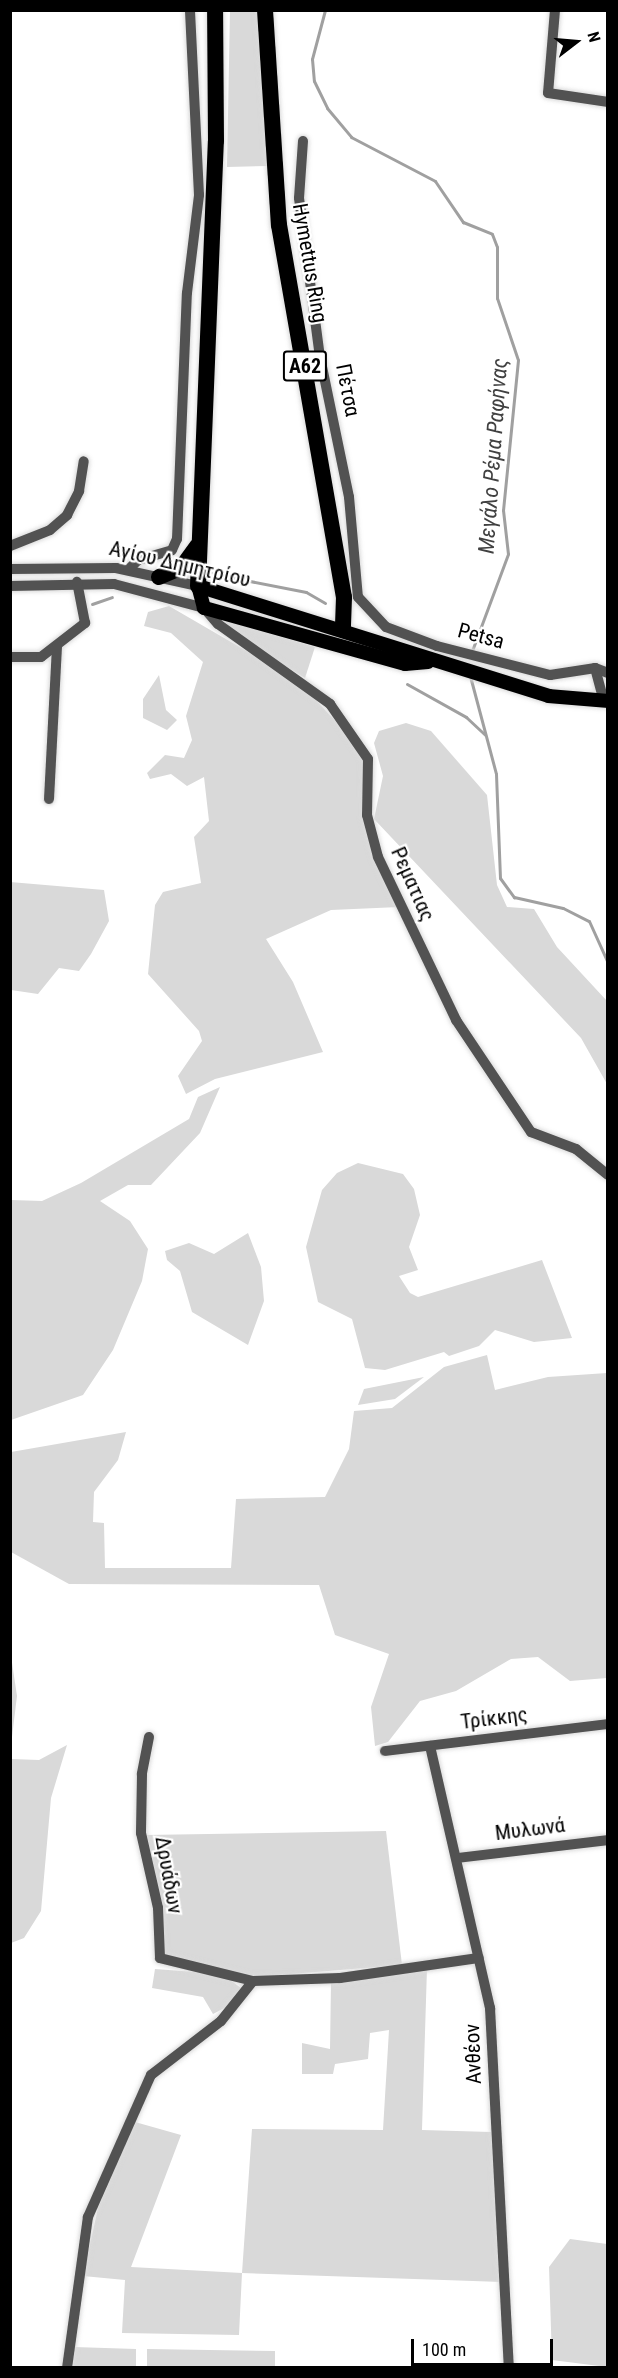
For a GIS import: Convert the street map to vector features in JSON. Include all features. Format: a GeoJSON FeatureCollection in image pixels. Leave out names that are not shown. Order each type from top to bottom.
{"type":"FeatureCollection","features":[{"type":"Feature","properties":{"kind":"highway"},"geometry":{"type":"LineString","coordinates":[[198,586],[198,542],[216,151],[215,10]]}},
{"type":"Feature","properties":{"kind":"highway","name":"Hymettus Ring"},"geometry":{"type":"LineString","coordinates":[[265,10],[279,225],[344,597],[343,628]]}},
{"type":"Feature","properties":{"kind":"highway"},"geometry":{"type":"LineString","coordinates":[[159,577],[188,562],[198,542]]}},
{"type":"Feature","properties":{"kind":"main road","name":"Αγίου Δημητρίου"},"geometry":{"type":"LineString","coordinates":[[198,586],[343,628]]}},
{"type":"Feature","properties":{"kind":"main road"},"geometry":{"type":"LineString","coordinates":[[198,586],[204,608],[405,664],[428,662]]}},
{"type":"Feature","properties":{"kind":"main road"},"geometry":{"type":"LineString","coordinates":[[338,645],[343,628],[408,648],[428,662]]}},
{"type":"Feature","properties":{"kind":"main road","name":"Petsa"},"geometry":{"type":"LineString","coordinates":[[428,662],[530,691],[606,700]]}},
{"type":"Feature","properties":{"kind":"street"},"geometry":{"type":"LineString","coordinates":[[128,570],[138,560],[172,550],[177,539],[188,285],[199,195],[190,10]]}},
{"type":"Feature","properties":{"kind":"street"},"geometry":{"type":"LineString","coordinates":[[555,10],[548,93],[608,102]]}},
{"type":"Feature","properties":{"kind":"street","name":"Πέτσα"},"geometry":{"type":"LineString","coordinates":[[303,141],[299,198],[320,357],[349,497],[358,597],[386,627],[437,646]]}},
{"type":"Feature","properties":{"kind":"street"},"geometry":{"type":"LineString","coordinates":[[10,546],[50,530],[67,515],[79,491],[84,461]]}},
{"type":"Feature","properties":{"kind":"street","name":"Αγίου Δημητρίου"},"geometry":{"type":"LineString","coordinates":[[10,569],[65,565],[128,570],[198,586]]}},
{"type":"Feature","properties":{"kind":"street"},"geometry":{"type":"LineString","coordinates":[[10,657],[41,657],[87,621],[77,582]]}},
{"type":"Feature","properties":{"kind":"street","name":"Αγίου Δημητρίου"},"geometry":{"type":"LineString","coordinates":[[10,586],[77,582],[132,587],[204,608]]}},
{"type":"Feature","properties":{"kind":"street","name":"Ρεματιας"},"geometry":{"type":"LineString","coordinates":[[204,608],[218,624],[318,693],[355,735],[370,766],[367,815],[378,857],[456,1020],[491,1065],[531,1131],[576,1149],[608,1175]]}},
{"type":"Feature","properties":{"kind":"street"},"geometry":{"type":"LineString","coordinates":[[49,799],[57,646]]}},
{"type":"Feature","properties":{"kind":"street","name":"Petsa"},"geometry":{"type":"LineString","coordinates":[[437,646],[537,673],[603,671],[606,700]]}},
{"type":"Feature","properties":{"kind":"street","name":"Τρίκκης"},"geometry":{"type":"LineString","coordinates":[[386,1751],[608,1724]]}},
{"type":"Feature","properties":{"kind":"street","name":"Δρυάδων"},"geometry":{"type":"LineString","coordinates":[[149,1737],[142,1774],[141,1833],[158,1908],[158,1954],[171,1965],[224,1970],[253,1981]]}},
{"type":"Feature","properties":{"kind":"street","name":"Ανθέον"},"geometry":{"type":"LineString","coordinates":[[430,1746],[479,1958],[492,2041],[509,2367]]}},
{"type":"Feature","properties":{"kind":"street","name":"Μυλωνά"},"geometry":{"type":"LineString","coordinates":[[457,1858],[608,1840]]}},
{"type":"Feature","properties":{"kind":"street"},"geometry":{"type":"LineString","coordinates":[[67,2367],[88,2217],[151,2075],[221,2021],[253,1981],[340,1978],[479,1958]]}},
{"type":"Feature","properties":{"kind":"shaded area"},"geometry":{"type":"Polygon","coordinates":[[[230,11],[259,11],[267,166],[227,167],[230,11]]]}},
{"type":"Feature","properties":{"kind":"shaded area"},"geometry":{"type":"Polygon","coordinates":[[[169,606],[262,660],[311,695],[343,729],[364,763],[362,809],[399,907],[331,910],[266,939],[293,982],[323,1052],[215,1079],[186,1094],[178,1076],[202,1041],[199,1031],[148,974],[155,905],[163,892],[201,883],[194,837],[209,821],[204,777],[187,786],[171,774],[150,779],[147,773],[165,755],[184,758],[192,740],[186,716],[203,662],[171,633],[144,626],[148,612],[169,606]]]}},
{"type":"Feature","properties":{"kind":"shaded area"},"geometry":{"type":"Polygon","coordinates":[[[220,619],[315,647],[305,678],[256,648],[220,619]]]}},
{"type":"Feature","properties":{"kind":"shaded area"},"geometry":{"type":"Polygon","coordinates":[[[159,675],[166,710],[177,720],[167,730],[143,718],[143,699],[159,675]]]}},
{"type":"Feature","properties":{"kind":"shaded area"},"geometry":{"type":"Polygon","coordinates":[[[406,723],[431,731],[487,795],[497,885],[507,907],[534,909],[557,947],[607,1001],[607,1084],[581,1038],[374,819],[383,776],[374,743],[379,731],[406,723]]]}},
{"type":"Feature","properties":{"kind":"shaded area"},"geometry":{"type":"Polygon","coordinates":[[[10,882],[104,890],[109,921],[91,954],[79,971],[59,968],[38,994],[11,990],[10,882]]]}},
{"type":"Feature","properties":{"kind":"shaded area"},"geometry":{"type":"Polygon","coordinates":[[[220,1087],[200,1133],[151,1185],[128,1185],[100,1201],[130,1221],[148,1249],[142,1281],[113,1350],[83,1395],[11,1420],[11,1200],[42,1201],[81,1183],[189,1119],[198,1097],[220,1087]]]}},
{"type":"Feature","properties":{"kind":"shaded area"},"geometry":{"type":"Polygon","coordinates":[[[358,1163],[403,1174],[414,1189],[420,1215],[409,1247],[418,1270],[399,1276],[410,1293],[418,1297],[542,1260],[572,1338],[534,1342],[495,1330],[479,1346],[449,1356],[444,1352],[385,1370],[365,1368],[352,1319],[318,1302],[306,1247],[322,1190],[337,1173],[358,1163]]]}},
{"type":"Feature","properties":{"kind":"shaded area"},"geometry":{"type":"Polygon","coordinates":[[[248,1233],[261,1267],[264,1301],[248,1345],[192,1312],[180,1271],[167,1260],[165,1251],[189,1243],[214,1254],[248,1233]]]}},
{"type":"Feature","properties":{"kind":"shaded area"},"geometry":{"type":"Polygon","coordinates":[[[487,1355],[495,1390],[548,1377],[607,1373],[607,1678],[570,1681],[538,1657],[511,1659],[456,1691],[420,1701],[388,1742],[375,1746],[371,1707],[389,1654],[335,1635],[319,1585],[69,1584],[11,1552],[11,1452],[126,1432],[118,1460],[94,1492],[93,1522],[104,1523],[105,1568],[231,1568],[236,1499],[325,1497],[349,1449],[354,1411],[392,1408],[444,1367],[487,1355]]]}},
{"type":"Feature","properties":{"kind":"shaded area"},"geometry":{"type":"Polygon","coordinates":[[[424,1377],[395,1399],[358,1405],[364,1389],[424,1377]]]}},
{"type":"Feature","properties":{"kind":"shaded area"},"geometry":{"type":"Polygon","coordinates":[[[11,1656],[17,1696],[11,1745],[11,1656]]]}},
{"type":"Feature","properties":{"kind":"shaded area"},"geometry":{"type":"Polygon","coordinates":[[[67,1745],[51,1798],[41,1911],[24,1938],[11,1943],[11,1759],[39,1760],[67,1745]]]}},
{"type":"Feature","properties":{"kind":"shaded area"},"geometry":{"type":"Polygon","coordinates":[[[386,1831],[402,1965],[254,1977],[162,1955],[145,1835],[386,1831]]]}},
{"type":"Feature","properties":{"kind":"shaded area"},"geometry":{"type":"Polygon","coordinates":[[[427,1968],[422,2130],[491,2132],[502,2282],[242,2273],[252,2129],[383,2130],[389,2030],[370,2033],[368,2059],[335,2064],[333,2074],[302,2074],[302,2043],[330,2049],[331,1982],[427,1968]]]}},
{"type":"Feature","properties":{"kind":"shaded area"},"geometry":{"type":"Polygon","coordinates":[[[155,1969],[222,1974],[241,1988],[230,2005],[213,2014],[203,1997],[152,1988],[155,1969]]]}},
{"type":"Feature","properties":{"kind":"shaded area"},"geometry":{"type":"Polygon","coordinates":[[[135,2122],[181,2135],[131,2267],[242,2273],[239,2335],[122,2333],[125,2280],[83,2276],[98,2208],[135,2122]]]}},
{"type":"Feature","properties":{"kind":"shaded area"},"geometry":{"type":"Polygon","coordinates":[[[570,2239],[607,2244],[607,2367],[552,2360],[549,2267],[570,2239]]]}},
{"type":"Feature","properties":{"kind":"shaded area"},"geometry":{"type":"Polygon","coordinates":[[[74,2347],[136,2349],[136,2367],[73,2368],[74,2347]]]}},
{"type":"Feature","properties":{"kind":"shaded area"},"geometry":{"type":"Polygon","coordinates":[[[147,2349],[275,2351],[275,2367],[147,2367],[147,2349]]]}},
{"type":"Feature","properties":{"kind":"waterway","name":"Μεγάλο Ρέμα Ραφήνας"},"geometry":{"type":"LineString","coordinates":[[325,10],[312,59],[314,81],[327,108],[351,137],[435,181],[463,222],[492,234],[497,247],[497,298],[518,360],[503,510],[508,554],[472,651]]}},
{"type":"Feature","properties":{"kind":"waterway"},"geometry":{"type":"LineString","coordinates":[[204,572],[306,592],[325,603]]}},
{"type":"Feature","properties":{"kind":"waterway"},"geometry":{"type":"LineString","coordinates":[[92,604],[112,597]]}},
{"type":"Feature","properties":{"kind":"waterway","name":"Μεγάλο Ρέμα Ραφήνας"},"geometry":{"type":"LineString","coordinates":[[470,676],[496,774],[500,878],[514,897],[563,908],[589,921],[608,963]]}},
{"type":"Feature","properties":{"kind":"waterway"},"geometry":{"type":"LineString","coordinates":[[407,684],[466,717],[485,735]]}}]}
